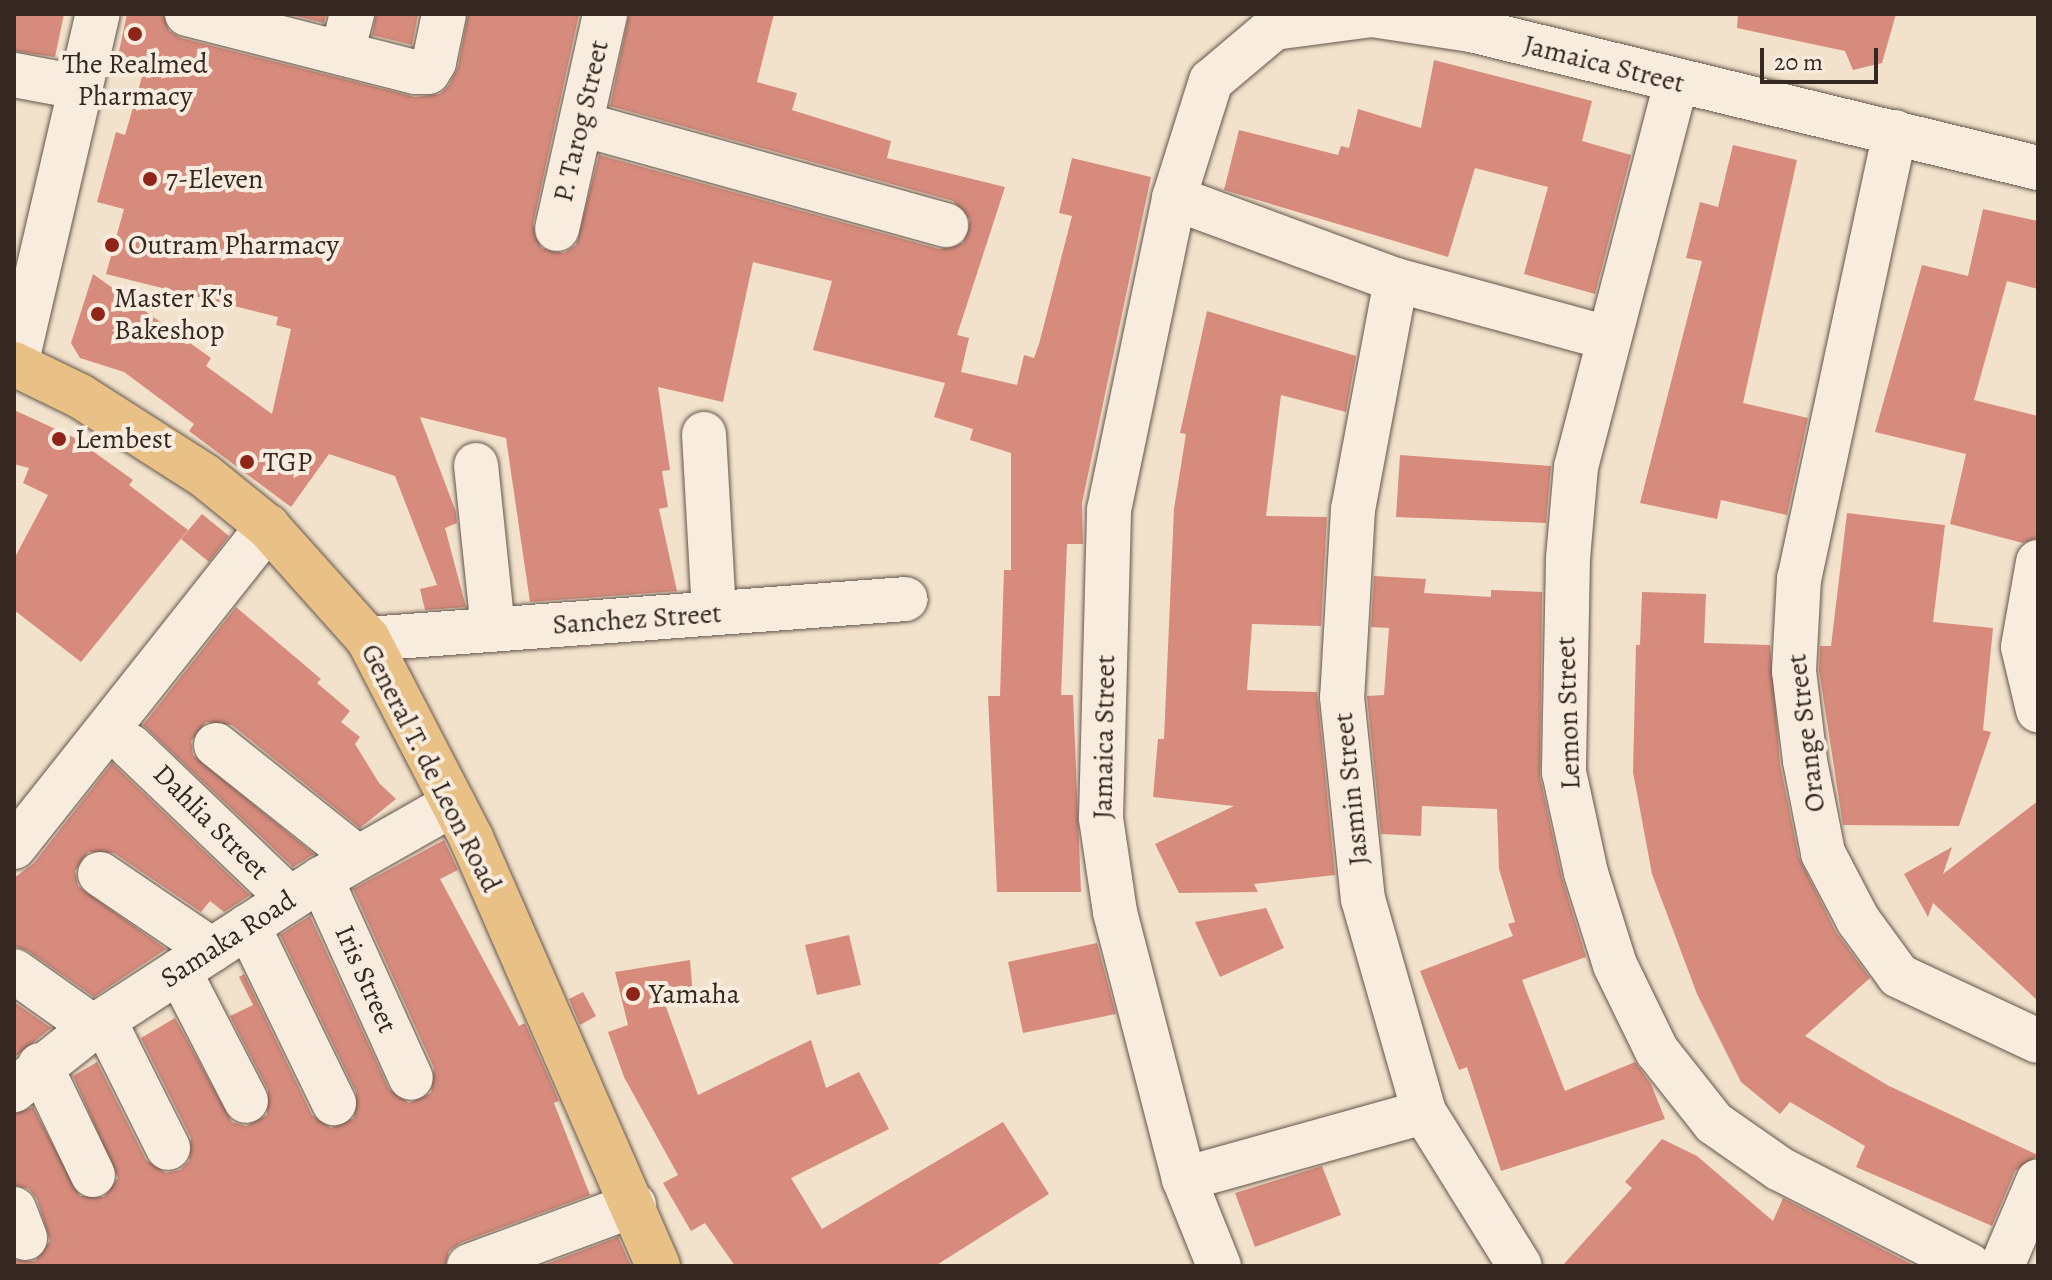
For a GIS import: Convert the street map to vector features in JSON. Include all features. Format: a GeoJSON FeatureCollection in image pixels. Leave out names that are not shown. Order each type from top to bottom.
{"type":"FeatureCollection","features":[{"type":"Feature","properties":{"kind":"main road","name":"General T. de Leon Road"},"geometry":{"type":"LineString","coordinates":[[15,364],[80,396],[155,444],[268,527],[368,639],[453,804],[634,1205],[658,1266]]}},
{"type":"Feature","properties":{"kind":"street"},"geometry":{"type":"LineString","coordinates":[[15,364],[98,14]]}},
{"type":"Feature","properties":{"kind":"street"},"geometry":{"type":"LineString","coordinates":[[187,14],[347,34],[428,72],[444,14]]}},
{"type":"Feature","properties":{"kind":"street","name":"P. Tarog Street"},"geometry":{"type":"LineString","coordinates":[[557,229],[605,14]]}},
{"type":"Feature","properties":{"kind":"street","name":"Jamaica Street"},"geometry":{"type":"LineString","coordinates":[[1206,1262],[1115,912],[1101,818],[1109,510],[1174,198],[1211,81],[1274,28],[1372,15],[1471,30],[1676,83],[2038,168]]}},
{"type":"Feature","properties":{"kind":"street"},"geometry":{"type":"LineString","coordinates":[[14,75],[79,87]]}},
{"type":"Feature","properties":{"kind":"street","name":"Lemon Street"},"geometry":{"type":"LineString","coordinates":[[1676,83],[1576,467],[1563,705],[1564,772],[1586,873],[1615,965],[1657,1051],[1714,1123],[1780,1169],[1970,1266]]}},
{"type":"Feature","properties":{"kind":"street"},"geometry":{"type":"LineString","coordinates":[[581,124],[946,225]]}},
{"type":"Feature","properties":{"kind":"street","name":"Orange Street"},"geometry":{"type":"LineString","coordinates":[[1895,132],[1799,578],[1794,671],[1805,761],[1823,853],[1858,920],[1899,976],[2038,1041]]}},
{"type":"Feature","properties":{"kind":"street"},"geometry":{"type":"LineString","coordinates":[[1174,198],[1396,280],[1608,338]]}},
{"type":"Feature","properties":{"kind":"street","name":"Jasmin Street"},"geometry":{"type":"LineString","coordinates":[[1396,280],[1353,509],[1342,697],[1363,899],[1424,1112],[1520,1266]]}},
{"type":"Feature","properties":{"kind":"street"},"geometry":{"type":"LineString","coordinates":[[704,434],[714,613]]}},
{"type":"Feature","properties":{"kind":"street"},"geometry":{"type":"LineString","coordinates":[[476,465],[493,629]]}},
{"type":"Feature","properties":{"kind":"street"},"geometry":{"type":"LineString","coordinates":[[14,847],[268,527]]}},
{"type":"Feature","properties":{"kind":"street"},"geometry":{"type":"LineString","coordinates":[[2038,562],[2023,647],[2038,710]]}},
{"type":"Feature","properties":{"kind":"street","name":"Sanchez Street"},"geometry":{"type":"LineString","coordinates":[[368,639],[906,599]]}},
{"type":"Feature","properties":{"kind":"street"},"geometry":{"type":"LineString","coordinates":[[216,745],[357,857]]}},
{"type":"Feature","properties":{"kind":"street","name":"Dahlia Street"},"geometry":{"type":"LineString","coordinates":[[130,746],[305,889]]}},
{"type":"Feature","properties":{"kind":"street","name":"Samaka Road"},"geometry":{"type":"LineString","coordinates":[[27,1077],[98,1024],[305,889],[453,804]]}},
{"type":"Feature","properties":{"kind":"street"},"geometry":{"type":"LineString","coordinates":[[100,874],[196,961],[246,1101]]}},
{"type":"Feature","properties":{"kind":"street","name":"Iris Street"},"geometry":{"type":"LineString","coordinates":[[305,889],[411,1078]]}},
{"type":"Feature","properties":{"kind":"street"},"geometry":{"type":"LineString","coordinates":[[248,926],[334,1103]]}},
{"type":"Feature","properties":{"kind":"street"},"geometry":{"type":"LineString","coordinates":[[14,971],[98,1024],[168,1148]]}},
{"type":"Feature","properties":{"kind":"street"},"geometry":{"type":"LineString","coordinates":[[27,1077],[93,1175]]}},
{"type":"Feature","properties":{"kind":"street"},"geometry":{"type":"LineString","coordinates":[[1184,1179],[1424,1112]]}},
{"type":"Feature","properties":{"kind":"street"},"geometry":{"type":"LineString","coordinates":[[2002,1266],[2038,1181]]}},
{"type":"Feature","properties":{"kind":"street"},"geometry":{"type":"LineString","coordinates":[[469,1266],[634,1205]]}},
{"type":"Feature","properties":{"kind":"building"},"geometry":{"type":"Polygon","coordinates":[[[14,14],[64,14],[55,57],[14,51],[14,14]]]}},
{"type":"Feature","properties":{"kind":"building"},"geometry":{"type":"Polygon","coordinates":[[[127,14],[163,14],[169,31],[181,38],[415,97],[440,94],[449,85],[458,67],[468,14],[579,14],[533,224],[541,248],[564,253],[576,245],[599,155],[939,249],[963,243],[970,220],[953,201],[610,106],[629,14],[774,14],[757,82],[797,93],[792,110],[891,141],[887,158],[1005,187],[957,335],[969,338],[961,372],[1017,385],[1024,355],[1034,358],[1039,344],[1072,216],[1059,213],[1072,158],[1151,177],[1082,503],[1083,544],[1067,544],[1061,695],[1073,695],[1081,892],[997,892],[988,696],[1000,696],[1004,570],[1011,570],[1011,453],[970,440],[973,429],[934,417],[945,383],[813,350],[832,281],[753,262],[723,402],[658,387],[670,470],[662,471],[668,507],[659,509],[677,591],[530,602],[506,438],[420,417],[456,512],[457,523],[445,528],[466,607],[425,610],[420,589],[437,585],[395,476],[329,454],[291,507],[189,431],[194,424],[124,372],[80,358],[71,343],[93,274],[211,358],[206,366],[272,414],[291,329],[276,325],[278,317],[106,274],[124,209],[97,202],[116,132],[125,135],[146,63],[118,56],[127,14]]]}},
{"type":"Feature","properties":{"kind":"building"},"geometry":{"type":"Polygon","coordinates":[[[288,14],[326,14],[324,23],[288,14]]]}},
{"type":"Feature","properties":{"kind":"building"},"geometry":{"type":"Polygon","coordinates":[[[376,14],[418,14],[412,45],[372,35],[376,14]]]}},
{"type":"Feature","properties":{"kind":"building"},"geometry":{"type":"Polygon","coordinates":[[[1738,14],[1896,14],[1882,63],[1853,70],[1845,51],[1737,28],[1738,14]]]}},
{"type":"Feature","properties":{"kind":"building"},"geometry":{"type":"Polygon","coordinates":[[[1434,60],[1592,101],[1582,141],[1631,155],[1595,294],[1524,274],[1548,187],[1475,168],[1448,257],[1224,190],[1239,130],[1338,155],[1341,146],[1349,148],[1358,109],[1421,128],[1434,60]]]}},
{"type":"Feature","properties":{"kind":"building"},"geometry":{"type":"Polygon","coordinates":[[[1733,145],[1797,160],[1743,403],[1808,418],[1787,515],[1721,500],[1717,519],[1640,503],[1702,261],[1686,258],[1700,202],[1718,207],[1733,145]]]}},
{"type":"Feature","properties":{"kind":"building"},"geometry":{"type":"Polygon","coordinates":[[[1983,209],[2038,221],[2038,289],[2007,281],[1974,400],[2038,416],[2038,538],[2023,543],[1950,524],[1966,454],[1875,432],[1922,265],[1968,276],[1983,209]]]}},
{"type":"Feature","properties":{"kind":"building"},"geometry":{"type":"Polygon","coordinates":[[[1207,311],[1356,356],[1346,412],[1281,395],[1266,516],[1327,517],[1321,626],[1252,624],[1247,690],[1317,692],[1335,875],[1254,884],[1258,892],[1179,893],[1155,844],[1234,806],[1153,797],[1158,739],[1164,739],[1174,509],[1186,434],[1180,433],[1207,311]]]}},
{"type":"Feature","properties":{"kind":"building"},"geometry":{"type":"Polygon","coordinates":[[[14,410],[73,437],[133,480],[129,485],[188,530],[81,662],[14,610],[14,559],[48,495],[23,483],[29,468],[14,464],[14,410]]]}},
{"type":"Feature","properties":{"kind":"building"},"geometry":{"type":"Polygon","coordinates":[[[1400,455],[1551,466],[1546,523],[1396,517],[1400,455]]]}},
{"type":"Feature","properties":{"kind":"building"},"geometry":{"type":"Polygon","coordinates":[[[1847,513],[1945,525],[1933,622],[1993,628],[1983,730],[1991,732],[1959,826],[1843,825],[1819,670],[1820,646],[1831,646],[1847,513]]]}},
{"type":"Feature","properties":{"kind":"building"},"geometry":{"type":"Polygon","coordinates":[[[202,514],[229,536],[209,562],[181,539],[202,514]]]}},
{"type":"Feature","properties":{"kind":"building"},"geometry":{"type":"Polygon","coordinates":[[[1374,576],[1426,579],[1424,593],[1491,597],[1491,590],[1542,592],[1540,777],[1562,878],[1586,957],[1522,980],[1565,1091],[1635,1062],[1651,1084],[1665,1119],[1501,1171],[1467,1067],[1459,1070],[1420,971],[1513,936],[1508,924],[1515,922],[1499,869],[1497,809],[1422,806],[1421,836],[1381,834],[1367,696],[1384,695],[1389,628],[1371,627],[1374,576]]]}},
{"type":"Feature","properties":{"kind":"building"},"geometry":{"type":"Polygon","coordinates":[[[1642,592],[1706,594],[1704,643],[1770,645],[1780,764],[1799,858],[1836,932],[1870,978],[1805,1036],[1889,1086],[2038,1155],[2015,1171],[1992,1226],[1856,1167],[1865,1146],[1790,1102],[1780,1114],[1741,1082],[1697,994],[1652,874],[1633,772],[1636,645],[1640,645],[1642,592]]]}},
{"type":"Feature","properties":{"kind":"building"},"geometry":{"type":"Polygon","coordinates":[[[236,607],[321,679],[317,683],[350,711],[341,722],[360,737],[355,744],[379,783],[396,799],[360,828],[232,725],[206,722],[191,741],[193,755],[314,854],[293,867],[143,725],[236,607]]]}},
{"type":"Feature","properties":{"kind":"building"},"geometry":{"type":"Polygon","coordinates":[[[112,763],[250,895],[224,912],[210,901],[201,912],[114,853],[88,852],[75,871],[78,886],[166,949],[94,997],[28,951],[14,946],[14,878],[34,863],[112,763]]]}},
{"type":"Feature","properties":{"kind":"building"},"geometry":{"type":"Polygon","coordinates":[[[2038,801],[2038,1001],[1933,903],[1928,917],[1904,874],[1952,847],[1943,874],[2038,801]]]}},
{"type":"Feature","properties":{"kind":"building"},"geometry":{"type":"Polygon","coordinates":[[[444,840],[458,870],[440,879],[519,1026],[525,1023],[559,1101],[554,1103],[590,1195],[460,1243],[449,1251],[445,1266],[14,1266],[14,1260],[35,1261],[50,1241],[37,1199],[29,1189],[14,1185],[14,1114],[33,1107],[80,1196],[104,1197],[118,1178],[73,1076],[97,1062],[146,1160],[166,1173],[180,1170],[189,1161],[191,1138],[141,1038],[175,1018],[232,1122],[246,1126],[267,1115],[268,1090],[230,1016],[253,1005],[239,977],[244,974],[312,1115],[331,1128],[354,1118],[356,1092],[280,935],[310,916],[389,1089],[409,1103],[431,1093],[434,1068],[353,889],[444,840]]]}},
{"type":"Feature","properties":{"kind":"building"},"geometry":{"type":"Polygon","coordinates":[[[1266,908],[1284,948],[1220,977],[1195,922],[1266,908]]]}},
{"type":"Feature","properties":{"kind":"building"},"geometry":{"type":"Polygon","coordinates":[[[849,935],[861,985],[817,995],[805,945],[849,935]]]}},
{"type":"Feature","properties":{"kind":"building"},"geometry":{"type":"Polygon","coordinates":[[[1097,943],[1116,1014],[1023,1033],[1008,962],[1097,943]]]}},
{"type":"Feature","properties":{"kind":"building"},"geometry":{"type":"Polygon","coordinates":[[[690,960],[693,997],[666,1007],[698,1095],[811,1040],[826,1088],[859,1072],[889,1129],[791,1178],[822,1229],[1003,1122],[1049,1194],[935,1266],[735,1266],[705,1223],[691,1231],[663,1183],[678,1175],[624,1077],[608,1032],[628,1025],[615,972],[690,960]]]}},
{"type":"Feature","properties":{"kind":"building"},"geometry":{"type":"Polygon","coordinates":[[[583,992],[596,1016],[580,1025],[569,999],[583,992]]]}},
{"type":"Feature","properties":{"kind":"building"},"geometry":{"type":"Polygon","coordinates":[[[14,1002],[51,1028],[14,1058],[14,1002]]]}},
{"type":"Feature","properties":{"kind":"building"},"geometry":{"type":"Polygon","coordinates":[[[1662,1139],[1697,1156],[1773,1221],[1783,1198],[1915,1266],[1562,1266],[1632,1188],[1625,1182],[1662,1139]]]}},
{"type":"Feature","properties":{"kind":"building"},"geometry":{"type":"Polygon","coordinates":[[[1322,1166],[1341,1215],[1255,1247],[1235,1193],[1322,1166]]]}},
{"type":"Feature","properties":{"kind":"building"},"geometry":{"type":"Polygon","coordinates":[[[618,1237],[631,1266],[541,1266],[618,1237]]]}},
{"type":"Feature","properties":{"kind":"place","name":"The Realmed Pharmacy"},"geometry":{"type":"Point","coordinates":[135,34]}},
{"type":"Feature","properties":{"kind":"place","name":"7-Eleven"},"geometry":{"type":"Point","coordinates":[150,179]}},
{"type":"Feature","properties":{"kind":"place","name":"Outram Pharmacy"},"geometry":{"type":"Point","coordinates":[112,245]}},
{"type":"Feature","properties":{"kind":"place","name":"Master K's Bakeshop"},"geometry":{"type":"Point","coordinates":[98,314]}},
{"type":"Feature","properties":{"kind":"place","name":"Lembest"},"geometry":{"type":"Point","coordinates":[59,439]}},
{"type":"Feature","properties":{"kind":"place","name":"TGP"},"geometry":{"type":"Point","coordinates":[247,462]}},
{"type":"Feature","properties":{"kind":"place","name":"Yamaha"},"geometry":{"type":"Point","coordinates":[633,994]}}]}
